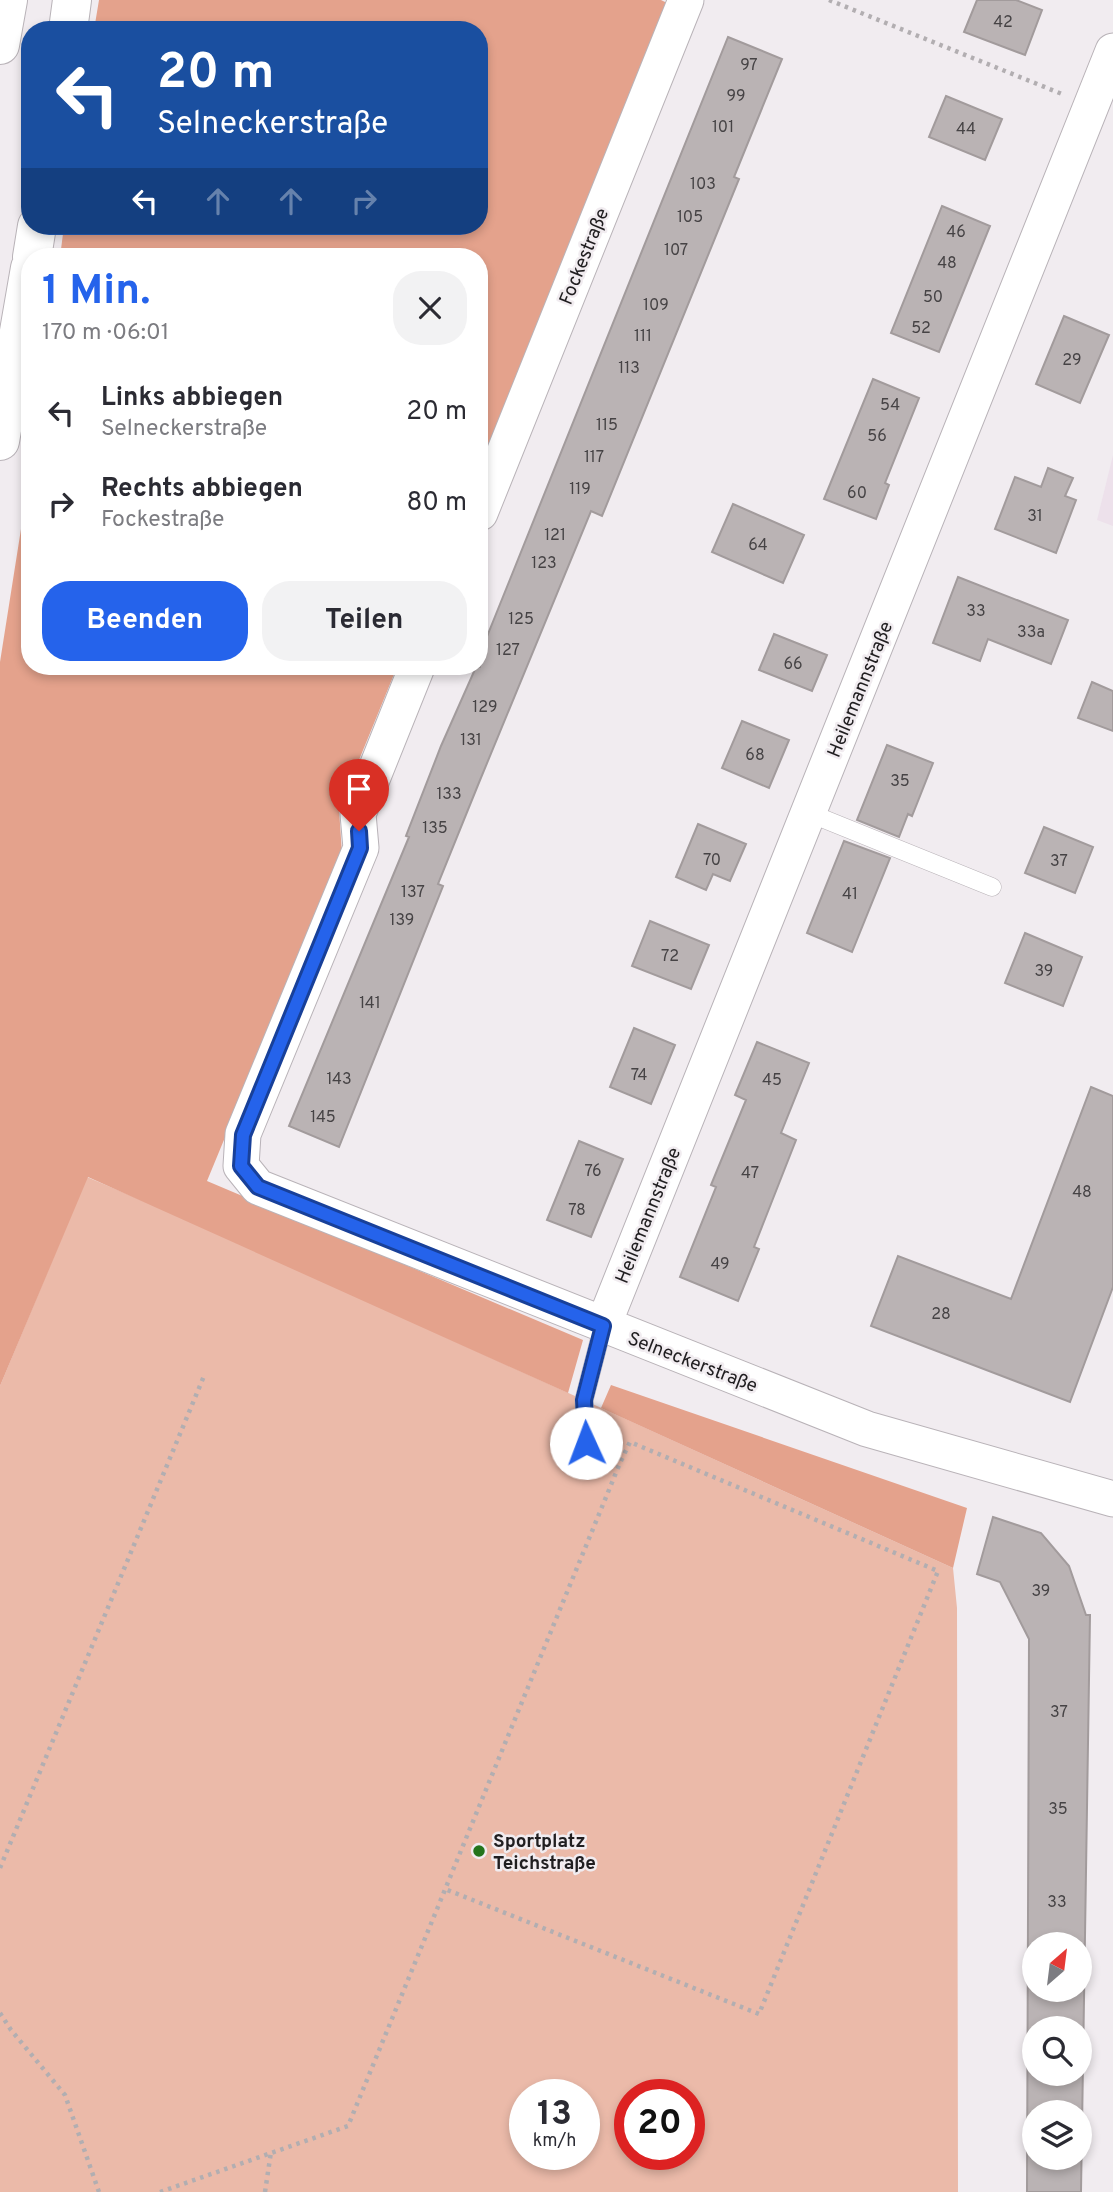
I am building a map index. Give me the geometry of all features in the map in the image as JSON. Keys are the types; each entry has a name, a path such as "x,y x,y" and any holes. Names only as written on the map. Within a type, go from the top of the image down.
{"highway":[{"path":"0,46 8,0"},
{"path":"69,21 72,0"},
{"path":"2,427 21,319"}],"street":[{"name":"Fockestraße","path":"488,493 686,0"},
{"name":"Heilemannstraße","path":"603,1326 1113,51"},
{"name":"Selneckerstraße","path":"414,675 358,814 360,848 243,1135 241,1166 258,1187 867,1429 1113,1499"}],"lane":[{"path":"809,813 992,887"},
{"path":"586,1443 584,1400 603,1326"}],"path":[{"path":"829,0 1091,106"},
{"path":"0,1868 204,1377"},
{"path":"160,2192 348,2126 445,1889 630,1442 938,1571 759,2014 445,1889"},
{"path":"0,2012 11,2030 65,2095 99,2192"},
{"path":"265,2192 271,2152"}],"shaded area":[{"path":"99,0 661,0 669,4 488,446 488,248 61,248 63,235 488,235 488,21 96,21"},
{"path":"1113,455 1113,526 1097,520"},
{"path":"21,529 21,675 394,675 339,809 342,854 207,1181 583,1340 568,1393 88,1177 0,1386 0,662"},
{"name":"Sportplatz Teichstraße","path":"87,1177 190,1221 953,1568 957,1608 958,2192 0,2192 0,1386"},
{"path":"611,1385 967,1508 953,1568 601,1408"}],"building":[{"path":"977,0 1016,0 1042,10 1025,55 964,32"},
{"path":"728,37 782,59 734,177 739,179 602,516 591,511 478,785 438,884 443,886 339,1147 289,1126 409,837 406,836 441,746 472,675 488,675 488,634"},
{"path":"946,96 1002,119 985,160 929,137"},
{"path":"942,206 990,226 939,352 891,333"},
{"path":"1064,316 1109,335 1080,403 1036,384"},
{"path":"873,379 919,398 885,483 889,485 876,519 824,499"},
{"path":"1048,468 1073,478 1065,496 1076,500 1056,553 995,529 1015,477 1041,487"},
{"path":"733,504 804,535 783,583 712,552"},
{"path":"958,577 1068,620 1051,664 988,639 980,661 933,643"},
{"path":"774,634 827,655 812,691 759,670"},
{"path":"1092,682 1113,691 1113,731 1078,718"},
{"path":"742,721 789,740 769,788 722,768"},
{"path":"887,745 933,763 912,816 908,814 899,837 857,820"},
{"path":"698,824 746,844 730,881 713,874 706,890 676,877"},
{"path":"1044,827 1093,847 1075,893 1025,873"},
{"path":"844,841 890,858 852,952 807,933"},
{"path":"650,921 709,945 691,989 632,966"},
{"path":"1025,933 1082,957 1063,1006 1005,983"},
{"path":"634,1028 675,1045 651,1104 610,1087"},
{"path":"757,1042 809,1063 781,1133 796,1140 754,1247 759,1249 738,1301 680,1277 716,1187 711,1185 746,1100 735,1095"},
{"path":"1091,1087 1113,1096 1113,1287 1070,1402 871,1326 898,1256 1011,1299"},
{"path":"579,1141 623,1159 591,1237 547,1220"},
{"path":"993,1517 1041,1533 1069,1566 1086,1615 1090,1615 1085,1932 1028,1932 1029,1639 1000,1582 977,1574"},
{"path":"1028,2002 1084,2002 1084,2016 1028,2016"},
{"path":"1027,2086 1083,2086 1082,2100 1027,2100"},
{"path":"1027,2170 1081,2170 1081,2192 1027,2192"}],"place":[{"name":"Sportplatz Teichstraße","path":"479,1851"}],"route":[{"path":"359,831 360,848 243,1135 241,1166 258,1187 603,1326 584,1400 586,1443"}]}
